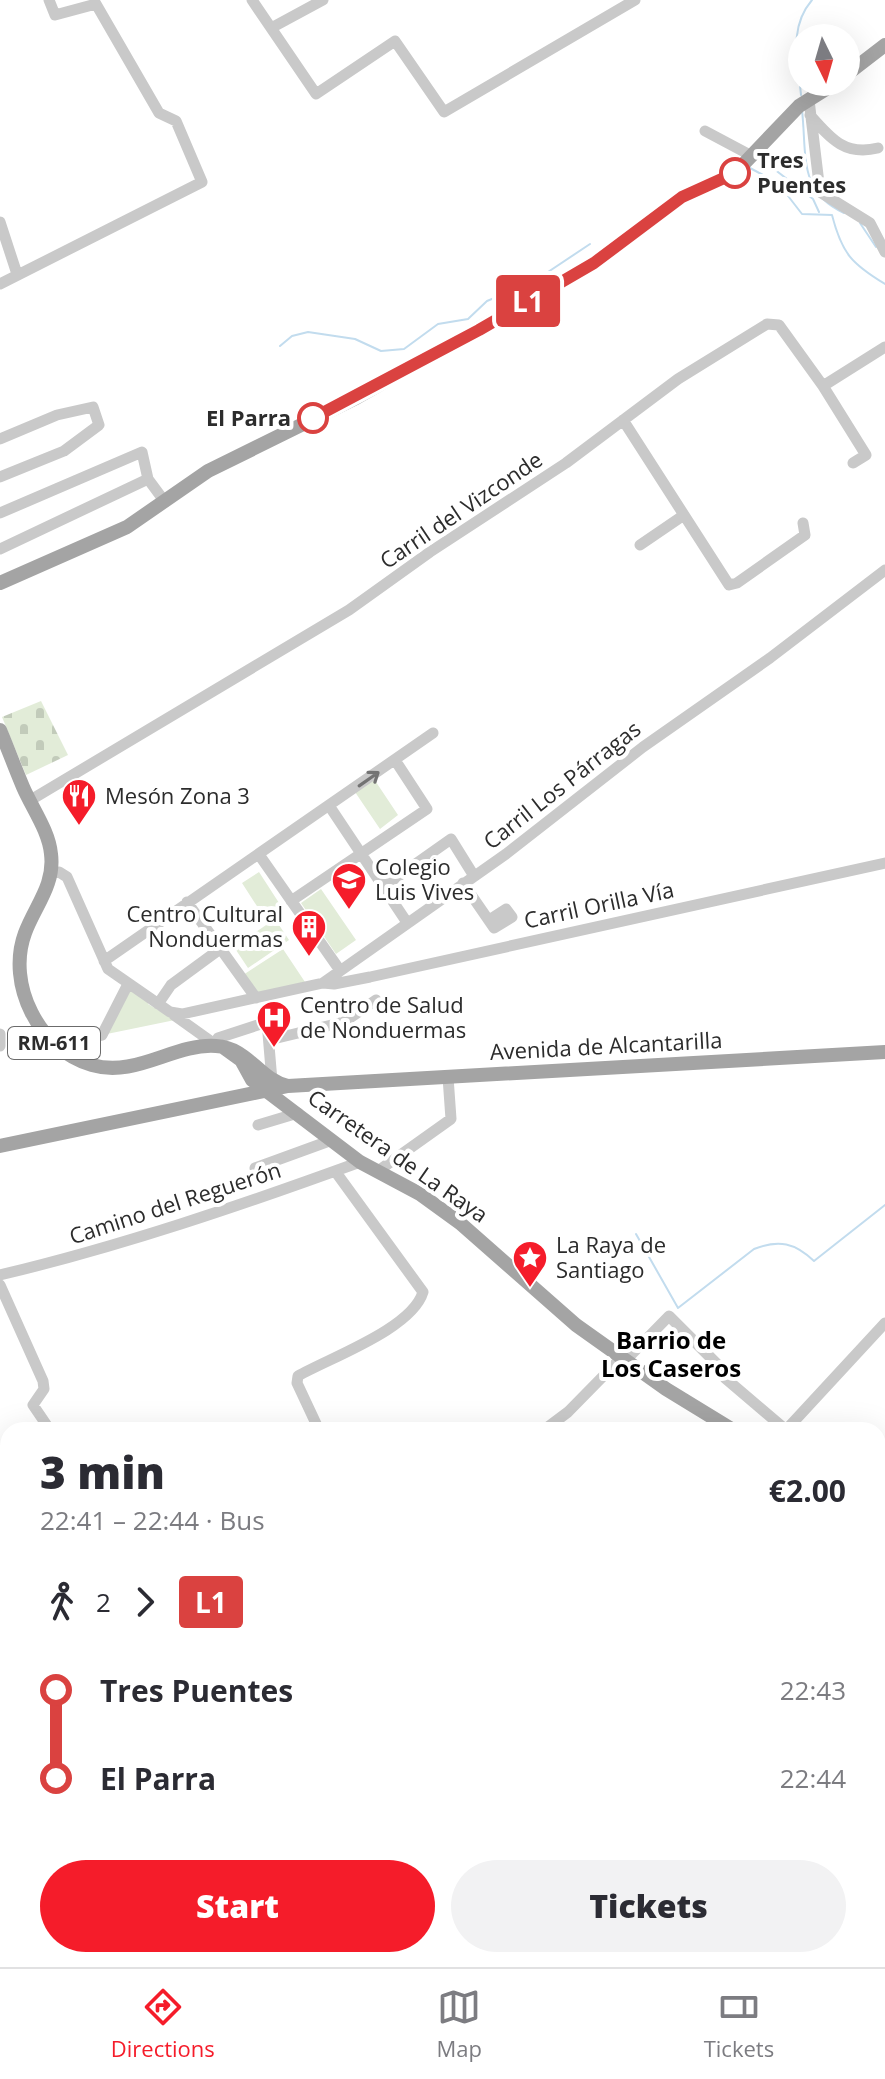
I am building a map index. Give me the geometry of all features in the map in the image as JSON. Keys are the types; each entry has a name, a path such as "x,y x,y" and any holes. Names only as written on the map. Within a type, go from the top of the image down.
{"main road":[{"path":"860,64 885,45"},
{"path":"0,583 127,527 208,471 356,398 581,271 682,197 719,183 820,96"},
{"name":"RM-611","path":"0,730 48,840 50,877 25,933 21,960 27,1002 47,1036 82,1061 108,1068 133,1066 208,1046 216,1041"},
{"name":"Carretera de La Raya","path":"216,1041 360,1162 420,1194 460,1223 576,1325 623,1360 720,1422"},
{"name":"Avenida de Alcantarilla","path":"0,1146 236,1095 262,1080 288,1086 885,1052"}],"street":[{"path":"0,284 202,182 176,121 159,113 96,4 55,15 49,0"},
{"path":"252,0 316,94 395,41 444,112 635,0"},
{"path":"273,27 323,0"},
{"path":"806,107 824,132 845,147 859,152 878,148"},
{"path":"806,107 820,192 870,223 885,252"},
{"path":"705,131 752,156"},
{"path":"0,222 17,274"},
{"name":"Carril del Vizconde","path":"29,801 349,610 430,552 566,463 678,379 774,322 823,386"},
{"path":"853,463 866,455 823,386 885,347"},
{"path":"0,439 57,415 93,407 99,425 64,451 0,477"},
{"path":"623,420 729,585 737,583 805,535 803,523"},
{"path":"0,513 142,452 148,479 165,502"},
{"path":"0,549 148,479"},
{"path":"640,545 684,515"},
{"name":"Carril Los Párragas","path":"170,1012 182,1014 323,983 559,814 643,747 770,658 885,570"},
{"path":"104,961 187,902 260,856 433,733"},
{"path":"291,901 427,809 395,760"},
{"path":"330,807 406,921"},
{"path":"383,887 451,839 474,876"},
{"path":"48,840 112,974 216,1041 267,1022 269,1040 262,1080"},
{"path":"260,856 339,969"},
{"name":"Carril Orilla Vía","path":"323,983 370,977 885,863"},
{"path":"50,877 59,872 67,877"},
{"path":"50,877 72,890"},
{"path":"463,883 489,920"},
{"path":"187,902 256,998"},
{"path":"158,1004 171,985 220,949"},
{"path":"64,1043 102,1035 128,984"},
{"path":"269,1040 344,1022 376,1000"},
{"path":"0,1034 0,1046"},
{"path":"378,1171 451,1119 448,1077"},
{"path":"258,1125 298,1113"},
{"path":"255,1168 332,1140"},
{"name":"Camino del Reguerón","path":"0,1275 52,1263 258,1200 360,1162"},
{"path":"315,1422 297,1383 298,1376 349,1351 394,1323 415,1306 423,1292 335,1171"},
{"path":"0,1285 43,1381 44,1389 33,1405 45,1422"},
{"path":"555,1422 669,1316 722,1369 725,1378 777,1422"},
{"path":"793,1422 885,1323"}],"green space":[{"path":"41,701 68,755 26,775 2,717"},
{"path":"374,779 398,815 380,829 355,792"},
{"path":"259,872 281,906 264,917 242,883"},
{"path":"321,889 356,940 336,954 301,903"},
{"path":"275,919 289,940 248,968 234,947"},
{"path":"283,949 305,982 256,993 243,975"},
{"path":"128,984 149,998 148,1004 175,1020 102,1035"}],"waterway":[{"path":"799,24 812,0"},
{"path":"802,110 805,157 812,183 829,204 844,213"},
{"path":"761,159 813,199 819,212"},
{"path":"750,168 778,183 802,214 832,215 850,257 885,284"},
{"path":"860,223 876,247"},
{"path":"280,346 292,336 308,332 355,339 381,351 404,349 438,324 468,319 487,301 533,282 590,244"},
{"path":"636,1234 678,1308 754,1249 786,1244 814,1261 885,1205"}],"bus line":[{"name":"L1","path":"313,418 356,398 479,330 594,263 682,197 719,183 735,173"}],"place":[{"name":"Tres Puentes","path":"735,173"},
{"name":"El Parra","path":"313,418"},
{"name":"Mesón Zona 3","path":"79,827"},
{"name":"Colegio Luis Vives","path":"349,911"},
{"name":"Centro Cultural Nonduermas","path":"309,958"},
{"name":"Centro de Salud de Nonduermas","path":"274,1049"},
{"name":"La Raya de Santiago","path":"530,1289"}],"district":[{"name":"Barrio de Los Caseros","path":"671,1355"}]}
